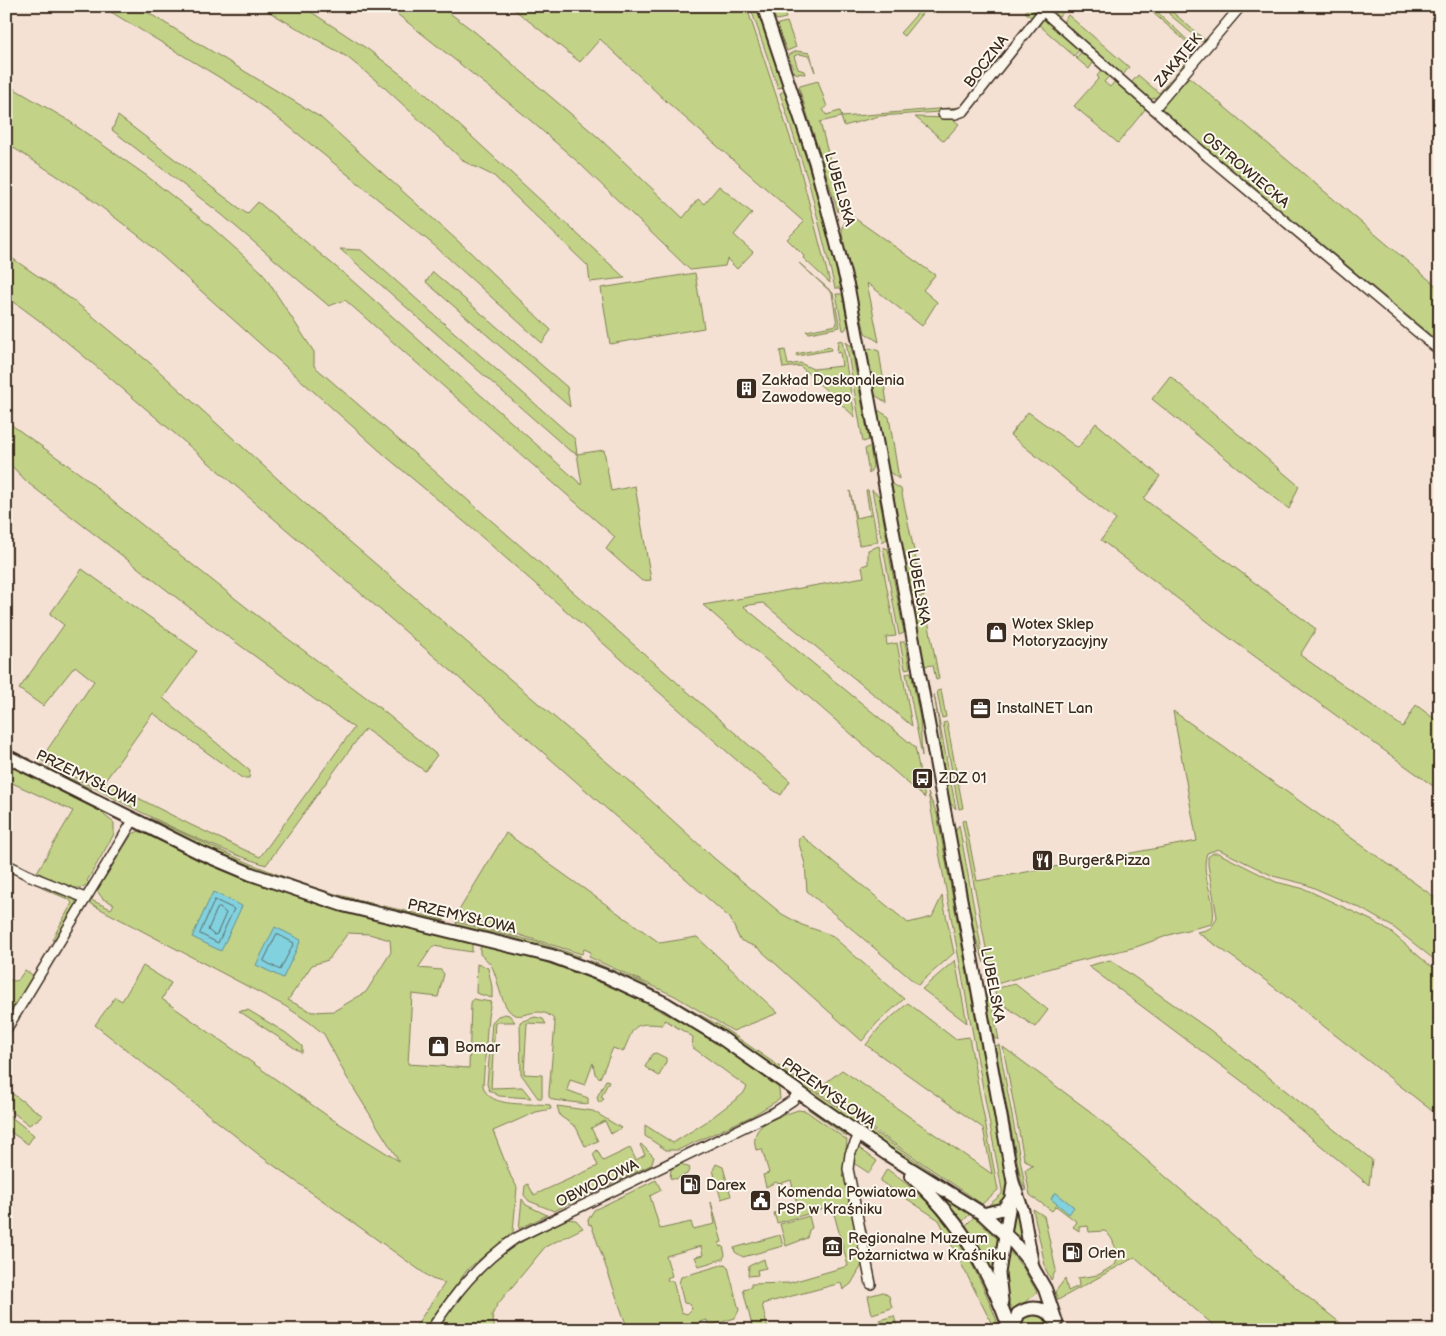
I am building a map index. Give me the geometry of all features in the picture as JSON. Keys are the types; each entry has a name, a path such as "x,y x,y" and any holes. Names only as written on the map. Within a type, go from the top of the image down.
{"main road":[{"name":"PRZEMYSŁOWA","path":"6,756 201,853 289,888 357,909 532,950 602,974 659,1001 698,1022 887,1154 983,1214 1005,1234 1033,1268"},
{"name":"PRZEMYSŁOWA","path":"887,1154 932,1194 954,1220 975,1254 1004,1313"},
{"name":"LUBELSKA","path":"1033,1268 1045,1289 1057,1326"},
{"path":"1011,1330 1018,1314 1030,1309 1044,1310 1057,1326"},
{"name":"LUBELSKA","path":"1004,1313 1011,1330"}],"street":[{"name":"LUBELSKA","path":"763,6 815,162 849,291 1013,1182 1023,1210 1033,1268"},
{"name":"ZAKĄTEK","path":"1154,110 1242,6"},
{"name":"OSTROWIECKA","path":"1040,9 1154,110 1440,351"},
{"name":"BOCZNA","path":"943,114 956,114 964,111 1040,9"},
{"path":"6,1030 134,819"},
{"path":"6,864 85,898"},
{"name":"OBWODOWA","path":"431,1330 462,1285 482,1263 516,1238 775,1112 793,1100 799,1092"},
{"path":"859,1134 850,1154 848,1169 871,1284"},
{"name":"LUBELSKA","path":"1004,1313 999,1273 1013,1182"},
{"path":"983,1214 998,1212 1010,1200"}],"green space":[{"path":"101,6 137,6 320,117 469,251 551,330 542,343 435,246 286,124 237,88"},
{"path":"259,6 302,6 369,50 420,89 625,278 590,282 588,266 494,176 465,162 385,88 347,57"},
{"path":"387,6 440,6 475,32 599,138 683,218 698,199 704,204 719,186 752,213 734,235 753,252 737,269 727,259 725,266 690,270 578,162 523,114"},
{"path":"510,6 744,6 747,8 798,161 830,283 803,258 804,256 787,239 804,222 667,102 600,39 580,62"},
{"path":"750,6 756,6 783,87 778,88"},
{"path":"771,6 781,6 786,18 776,20"},
{"path":"924,6 928,6 904,36 900,33"},
{"path":"1029,6 1036,10 1032,18 1025,12"},
{"path":"1042,6 1058,6 1064,11 1057,19"},
{"path":"1145,6 1151,6 1197,49 1196,54 1174,81 1153,99 1146,98 1131,83 1138,75 1159,93 1196,50"},
{"path":"1170,10 1206,41 1201,41 1169,14"},
{"path":"1068,15 1129,67 1123,75 1091,50 1062,23"},
{"path":"1045,18 1081,48 1074,56 1038,24"},
{"path":"1032,19 964,108 955,111 879,116 844,126 841,117 820,122 842,207 842,210 838,212 799,88 800,86 818,81 827,107 823,109 826,115 840,111 842,117 961,107"},
{"path":"787,22 796,47 787,51 777,27 778,24"},
{"path":"1083,50 1094,61 1089,69 1076,58"},
{"path":"797,51 810,53 815,72 809,56 799,54 794,56 798,69 804,71 805,74 795,73 788,55"},
{"path":"1102,70 1110,75 1104,82 1110,87 1116,80 1147,107 1118,143 1074,106 1099,78 1097,76"},
{"path":"1189,77 1440,289 1440,343 1160,109"},
{"path":"6,84 66,119 147,176 209,225 262,272 314,352 314,366 790,781 781,795 764,784 468,525 389,459 143,239 79,190 6,143"},
{"path":"785,91 821,207 841,288 835,288 810,187 780,93"},
{"path":"118,116 247,214 258,202 348,277 582,485 577,454 604,450 611,491 635,486 651,580 642,581 606,549 615,537 345,300 329,306 221,214 112,130"},
{"path":"915,117 951,118 959,124 944,141"},
{"path":"850,215 935,275 923,290 937,302 922,326 867,283 879,342 865,333 842,234 842,227"},
{"path":"340,249 361,250 575,439 577,454 569,450"},
{"path":"6,254 74,301 150,363 301,500 637,788 715,859 782,914 802,925 831,935 904,999 877,1023 862,1041 758,948 740,940 730,918 449,669 110,378 56,333 6,296"},
{"path":"799,263 833,293 840,327 809,333 806,331 837,325 832,293"},
{"path":"433,272 567,387 570,407 426,282"},
{"path":"695,273 704,328 610,344 601,288"},
{"path":"836,294 842,294 848,325 845,330 843,330"},
{"path":"842,340 855,417 800,366 783,368 780,351 785,350 788,365 800,363 813,369 842,366 840,352 837,353 838,341"},
{"path":"846,342 851,346 869,440 863,442"},
{"path":"830,347 831,350 797,356 796,354"},
{"path":"870,348 879,351 887,403 875,395 867,350"},
{"path":"1170,376 1299,486 1289,509 1152,399"},
{"path":"878,410 889,417 899,479 888,471"},
{"path":"1028,412 1078,448 1096,423 1160,476 1144,499 1316,629 1300,655 1403,727 1416,705 1440,723 1440,791 1220,631 1101,540 1116,520 1010,435"},
{"path":"6,421 83,476 251,611 371,701 437,755 425,771 365,729 266,865 180,831 42,761 41,759 94,681 75,666 43,706 19,689 64,625 50,614 82,569 197,651 163,698 250,771 249,778 242,778 153,713 105,781 191,825 260,857 354,728 216,628 28,483 6,460"},
{"path":"870,446 873,467 869,474 865,449"},
{"path":"891,483 901,489 916,560 905,560"},
{"path":"866,490 868,490 878,542 859,545 850,491 856,518 870,515"},
{"path":"872,490 879,496 887,539 882,542"},
{"path":"879,546 896,636 886,637 887,645 897,643 912,726 763,603 743,606 915,747 925,798 703,605 864,577 862,566 868,564 868,550"},
{"path":"883,547 888,549 904,633 899,635"},
{"path":"913,563 917,564 924,597 916,597 911,594 906,566"},
{"path":"925,604 939,679 936,680 933,665 924,666 915,612 917,606"},
{"path":"900,642 905,642 910,668 905,669"},
{"path":"911,672 920,719 922,756 906,673"},
{"path":"941,690 946,717 942,718 937,691"},
{"path":"934,694 956,809 950,803 939,743 941,739"},
{"path":"1173,711 1440,901 1440,964 1393,927 1360,908 1305,884 1273,876 1218,849 1207,853 1205,862 1205,871 1213,907 1212,924 1175,933 1136,947 1061,965 993,985 962,821 965,820 977,881 1197,841"},
{"path":"947,722 963,808 959,809 943,723"},
{"path":"6,763 105,813 104,815 114,823 114,834 87,881 89,883 83,887 70,888 37,872 73,811 10,782 6,788"},
{"path":"41,764 92,789 90,791 41,766"},
{"path":"928,793 937,814 1007,1185 1006,1198 1002,1204 984,1209 1002,1194 1002,1190"},
{"path":"150,818 233,856 297,882 350,898 445,920 406,913 329,894 254,869 218,855 183,838"},
{"path":"959,825 984,963 974,932 955,832"},
{"path":"139,831 222,870 328,908 472,943 472,952 433,946 418,968 441,970 444,974 438,997 412,994 408,1064 469,1068 471,1003 473,999 491,1002 488,1016 483,1086 487,1094 493,1099 502,1102 550,1105 551,1109 536,1112 493,1131 511,1177 517,1187 513,1232 468,1269 423,1330 413,1330 445,1283 432,1279 262,1157 95,1025 115,997 122,1001 143,966 171,983 162,999 332,1119 399,1161 346,1076 324,1034 285,1006 89,903 91,900 111,909 114,904 103,899 97,891 132,834","holes":["348,933 369,934 390,940 391,952 366,992 334,1011 312,1012 288,1000 312,965 328,960"]},
{"path":"506,833 660,943 697,937 778,1013 733,1031 675,996 589,957 591,952 584,949 582,954 513,933 456,920 455,917"},
{"path":"802,836 908,923 932,917 942,896 954,953 918,985 807,891 805,864 798,840"},
{"path":"1213,853 1218,853 1276,882 1305,889 1375,922 1392,933 1428,964 1440,971 1440,1117 1261,977 1197,932 1210,928 1217,917 1208,865 1208,857"},
{"path":"42,888 76,901 75,907 54,941 52,940 72,903 70,900"},
{"path":"456,922 534,941 580,956 577,957 511,937 457,925"},
{"path":"484,945 524,955 562,968 637,999 708,1038 743,1060 776,1084 779,1089 780,1099 752,1116 678,1150 666,1150 645,1136 645,1125 673,1143 706,1122 743,1094 747,1087 692,1047 693,1037 665,1020 662,1025 645,1024 635,1028 623,1052 613,1048 600,1078 595,1074 593,1063 585,1085 570,1080 567,1090 588,1098 588,1104 553,1100 549,1097 549,1092 555,1024 553,1018 542,1012 517,1015 509,1010 502,998 491,965 480,954 480,948"},
{"path":"589,960 641,982 722,1027 980,1205 910,1161 698,1016 646,987 591,963"},
{"path":"955,960 967,1023 922,989"},
{"path":"1110,960 1210,1030 1372,1160 1369,1185 1247,1085 1088,966"},
{"path":"477,964 488,968 492,998 476,993"},
{"path":"25,970 34,976 6,1022 6,978 14,981 18,980"},
{"path":"1015,984 1048,1010 1035,1027 997,1000 994,989"},
{"path":"990,994 999,1040 994,1038 986,1000 986,995"},
{"path":"908,1003 955,1039 969,1037 998,1190 982,1204 816,1090 842,1070 992,1174 983,1128 866,1045 879,1028"},
{"path":"248,1010 286,1033 302,1046 302,1053 239,1011"},
{"path":"509,1015 515,1022 495,1022 491,1088 522,1087 531,1098 499,1096 489,1090 487,1084 492,1022 498,1016"},
{"path":"535,1017 543,1019 546,1024 527,1023 524,1074 542,1075 542,1098 538,1098 521,1074 520,1022"},
{"path":"999,1045 1026,1191 1021,1181 995,1046"},
{"path":"1003,1047 1091,1112 1263,1261 1349,1330 1219,1330 1135,1257 1058,1300 1055,1292 1065,1279 1068,1291 1079,1286 1078,1278 1098,1275 1116,1264 1116,1250 1111,1237 1105,1231 1089,1232 1088,1226 1079,1227 1079,1231 1073,1227 1077,1222 1056,1206 1052,1211 1030,1195 1025,1170 1033,1166 1024,1159"},
{"path":"656,1053 666,1058 659,1076 645,1067 652,1054"},
{"path":"606,1080 609,1081 601,1097 604,1099 599,1103 597,1097"},
{"path":"6,1089 43,1116 29,1125 6,1107"},
{"path":"557,1106 593,1111 621,1128 611,1134 605,1121 591,1128 598,1141 585,1146 576,1127 560,1116"},
{"path":"808,1109 846,1133 847,1137"},
{"path":"798,1110 806,1111 847,1140 845,1157 862,1265 851,1284 843,1290 841,1283 762,1304 768,1330 753,1330 743,1289 751,1287 751,1284 789,1283 848,1266 833,1210 825,1212 824,1209 777,1223 774,1213 777,1212 776,1207 797,1203 791,1180 779,1184 776,1182 766,1187 763,1175 769,1173 762,1149 756,1150 756,1133 766,1122"},
{"path":"6,1113 34,1135 28,1144 6,1129"},
{"path":"641,1144 654,1157 651,1165 554,1211 529,1201 524,1195 525,1186 528,1184 534,1195 598,1166 593,1154 597,1150 603,1161 630,1148 636,1160 645,1155"},
{"path":"859,1148 877,1161 869,1173 852,1162"},
{"path":"682,1164 690,1168 687,1174 676,1179 670,1178 671,1169"},
{"path":"716,1164 723,1167 731,1196 721,1199 713,1170"},
{"path":"887,1169 925,1200 947,1225 974,1268 1000,1330 995,1330 939,1220 880,1181"},
{"path":"656,1180 661,1190 650,1196 660,1229 691,1222 693,1229 715,1224 711,1202 722,1242 719,1243 720,1247 723,1246 725,1255 723,1259 699,1266 695,1257 703,1255 701,1246 666,1256 672,1276 667,1278 668,1281 673,1281 681,1312 687,1314 692,1309 690,1304 684,1303 679,1283 681,1277 725,1264 728,1267 739,1310 735,1318 709,1326 707,1320 700,1322 701,1327 691,1330 628,1330 588,1220 594,1210"},
{"path":"940,1194 970,1214 963,1221"},
{"path":"1015,1198 1027,1253 1009,1234"},
{"path":"522,1199 526,1205 547,1215 519,1229"},
{"path":"1033,1209 1044,1216 1056,1270 1051,1280 1046,1270"},
{"path":"809,1216 812,1228 809,1230 807,1238 786,1246 780,1224"},
{"path":"974,1217 1000,1241 995,1275 966,1225"},
{"path":"565,1219 576,1220 583,1228 545,1247 497,1305 492,1315 495,1330 436,1330 463,1293 491,1264 524,1240"},
{"path":"780,1235 783,1246 743,1257 735,1252 734,1248"},
{"path":"1008,1249 1023,1268 1037,1292 1012,1313 1003,1281"},
{"path":"764,1259 766,1268 757,1270 758,1275 748,1276 749,1266"},
{"path":"883,1292 889,1296 892,1308 872,1314 868,1296"},
{"path":"1035,1312 1048,1320 1052,1330 1018,1330 1024,1316"},
{"path":"894,1316 898,1330 877,1330 880,1327 879,1320"}],"water":[{"path":"213,892 242,906 221,951 192,937"},
{"path":"275,927 301,940 283,978 256,965"},
{"path":"1055,1192 1074,1207 1069,1214 1051,1199"}],"place":[{"name":"Zakład Doskonalenia Zawodowego","path":"746,389"},
{"name":"Wotex Sklep Motoryzacyjny","path":"996,633"},
{"name":"InstalNET Lan","path":"981,708"},
{"name":"ZDZ 01","path":"923,778"},
{"name":"Burger&Pizza","path":"1042,860"},
{"name":"Bomar","path":"439,1047"},
{"name":"Darex","path":"690,1185"},
{"name":"Komenda Powiatowa PSP w Kraśniku","path":"761,1201"},
{"name":"Regionalne Muzeum Pożarnictwa w Kraśniku","path":"832,1247"},
{"name":"Orlen","path":"1072,1253"}]}
